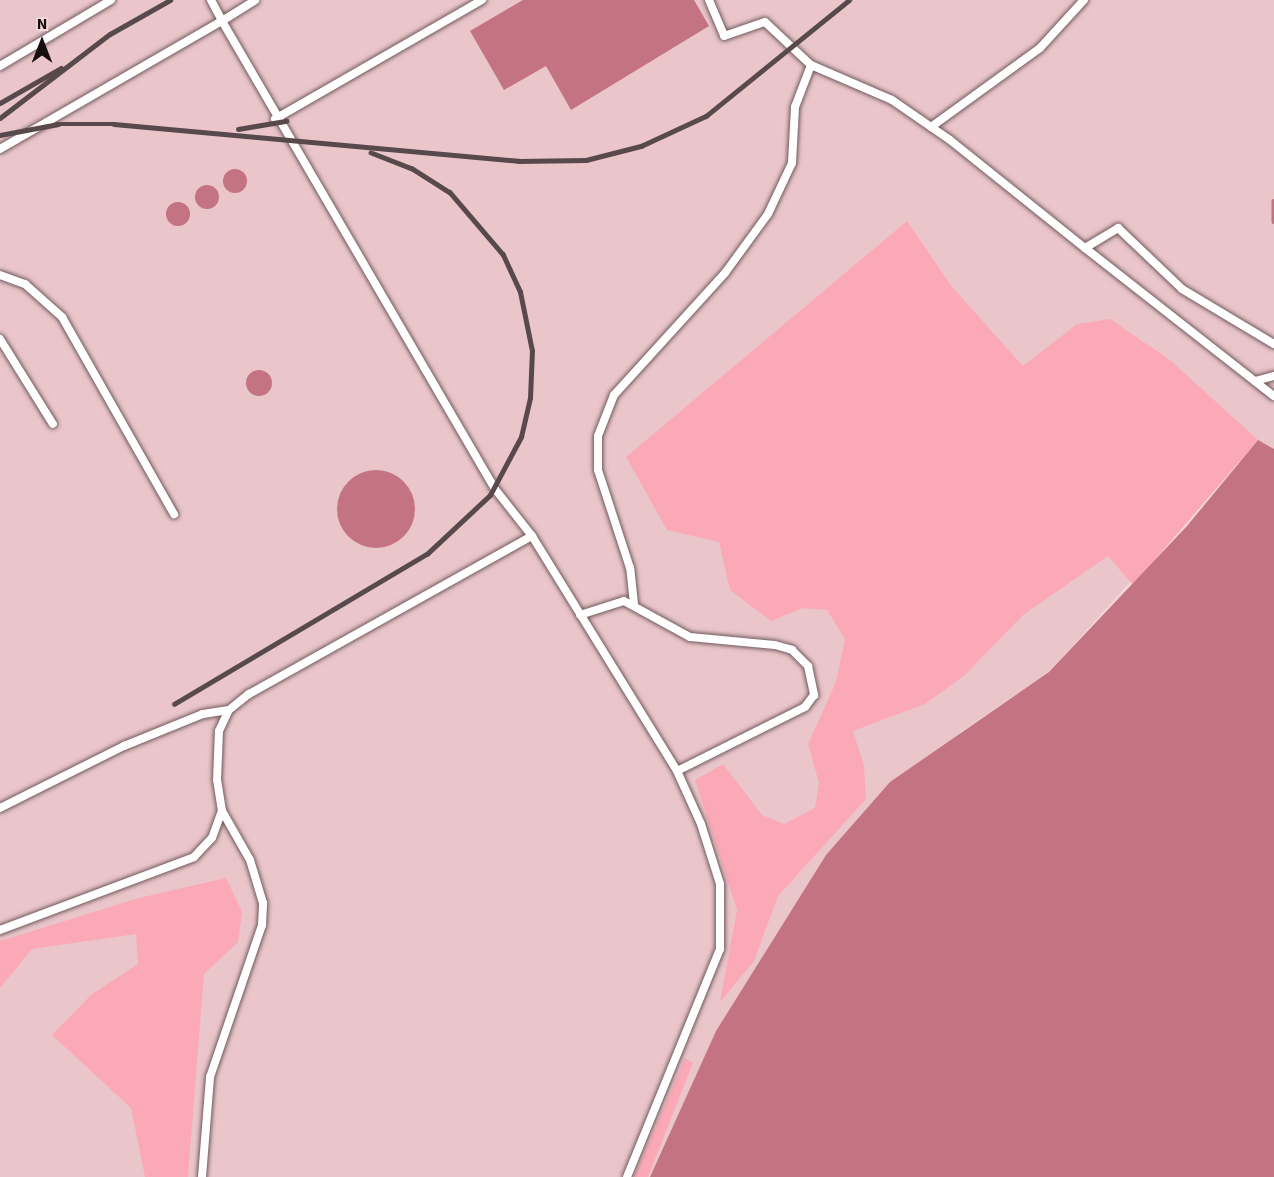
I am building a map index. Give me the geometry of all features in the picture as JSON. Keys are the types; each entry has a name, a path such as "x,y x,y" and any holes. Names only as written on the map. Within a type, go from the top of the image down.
{"lane":[{"path":"0,66 111,0"},
{"path":"211,0 275,119 495,489 532,536 677,771 720,884 720,949 627,1177"},
{"path":"0,148 255,0"},
{"path":"275,119 482,0"},
{"path":"709,0 724,36 765,22 811,65 892,100 931,127 1274,396"},
{"path":"931,127 1040,48 1084,0"},
{"path":"634,604 630,568 598,470 598,436 614,395 725,273 768,214 792,163 795,107 811,65"},
{"path":"1085,248 1118,228 1182,289 1274,344"},
{"path":"0,275 26,284 62,317 174,514"},
{"path":"0,339 53,423"},
{"path":"1255,381 1274,376"},
{"path":"0,930 194,857 212,838 222,811 219,731 229,710 249,694 532,536"},
{"path":"580,615 605,604 634,604 690,637 792,650 812,679 814,695 805,707 677,771"},
{"path":"0,808 124,746 203,714 229,710"},
{"path":"202,1177 210,1077 262,925 263,903 250,860 222,811"}],"shaded area":[{"path":"0,0 1274,0 1274,449 1258,440 1049,672 959,733 761,962 716,1031 650,1177 0,1177"},
{"path":"523,0 694,0 709,26 571,110 546,66 504,90 470,31"},
{"path":"235,169 244,172 247,181 244,190 235,193 226,190 223,181 226,172"},
{"path":"207,185 216,188 219,197 216,206 207,209 198,206 195,197 198,188"},
{"path":"178,202 187,205 190,214 187,223 178,226 169,223 166,214 169,205"},
{"path":"907,221 952,287 1023,366 1077,324 1110,319 1170,360 1258,440 1133,585 1108,556 1023,615 965,675 925,704 853,731 864,766 866,799 778,896 754,961 720,1002 737,910 695,780 723,764 762,815 784,824 815,808 819,783 808,744 836,682 845,639 827,610 803,608 771,621 730,590 719,542 667,530 626,457"},
{"path":"259,370 268,374 272,383 268,392 259,396 250,392 246,383 250,374"},
{"path":"1258,440 1274,449 1274,1177 650,1177 716,1031 826,855 890,782 1049,672 1187,526"},
{"path":"376,470 391,473 408,487 415,509 412,524 398,541 376,548 361,545 344,531 337,509 340,494 354,477"},
{"path":"226,878 242,912 238,942 204,974 188,1177 145,1177 131,1108 52,1035 92,994 138,964 136,934 32,949 0,988 0,941 139,898"},
{"path":"685,1058 693,1063 648,1177 634,1177"}],"waterway":[{"path":"1274,201 1274,221"}],"railway":[{"path":"0,118 110,34 170,0"},
{"path":"0,135 58,124 114,124 518,161 586,160 641,146 706,116 849,0"},
{"path":"0,103 61,68"},
{"path":"238,129 286,121"},
{"path":"174,704 427,554 490,495 521,437 530,398 532,351 520,292 503,255 450,193 412,169 371,153"}]}
